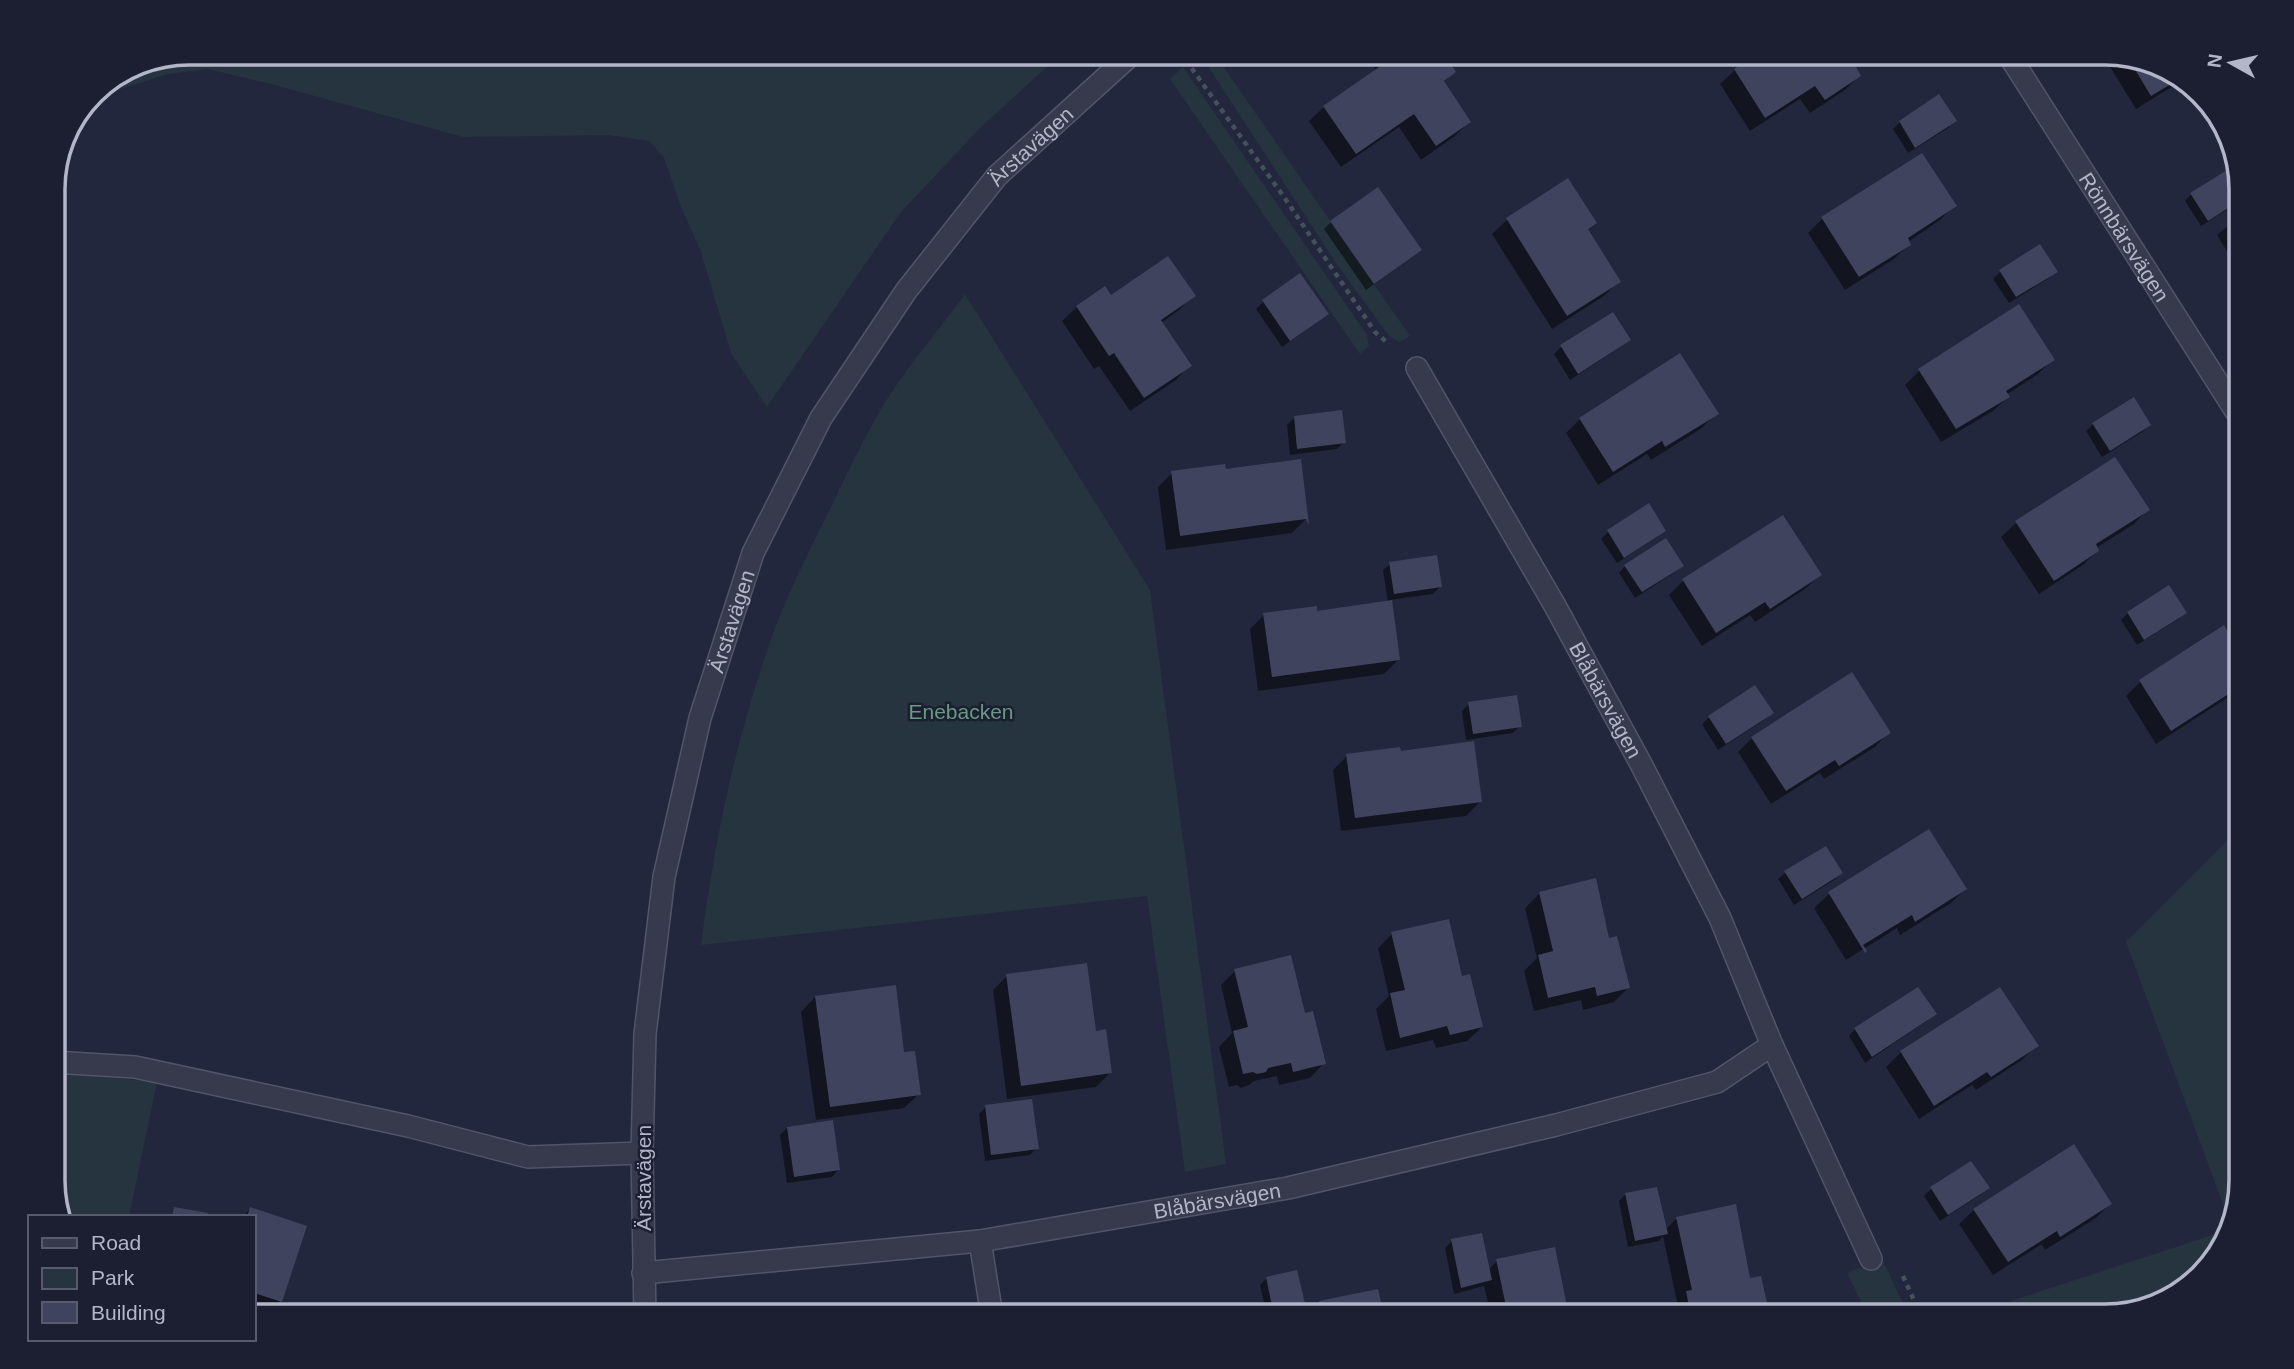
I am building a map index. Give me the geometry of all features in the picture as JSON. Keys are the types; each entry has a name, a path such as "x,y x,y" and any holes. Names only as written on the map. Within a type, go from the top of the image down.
{"street":[{"name":"Ärstavägen","path":"644,1304 642,1153 645,1034 664,877 700,719 754,553 821,418 906,291 997,176 1120,65"},
{"name":"Rönnbärsvägen","path":"2015,65 2229,400"},
{"name":"Blåbärsvägen","path":"1417,368 1554,604 1641,764 1720,918 1772,1045 1871,1259"},
{"name":"Blåbärsvägen","path":"643,1273 980,1241 1288,1188 1556,1125 1717,1082 1772,1045"},
{"path":"65,1063 135,1067 408,1126 528,1157 642,1153"},
{"path":"980,1241 990,1304"}],"path":[{"path":"1189,65 1284,197 1375,332"}],"green space":[{"path":"181,65 1049,65 981,127 901,212 767,407 731,353 701,252 681,207 664,158 649,141 609,135 463,137 208,69 168,74 113,91 141,74"},
{"path":"1207,65 1222,65 1410,336 1400,342 1389,336 1338,266"},
{"path":"1183,67 1367,335 1369,346 1360,354 1170,79"},
{"name":"Enebacken","path":"965,294 1150,590 1226,1164 1185,1172 1147,896 701,945 712,868 736,756 757,682 782,610 881,409"},
{"path":"2229,839 2229,1180 2225,1210 2126,942"},
{"path":"65,1073 157,1082 129,1215 70,1215 65,1188"},
{"path":"2217,1234 2193,1268 2181,1279 2153,1295 2105,1304 2002,1304"},
{"path":"1882,1259 1903,1304 1862,1304 1847,1273"}],"building":[{"path":"1382,65 1451,65 1456,72 1444,81 1471,122 1436,146 1414,114 1356,154 1323,106"},
{"path":"1740,65 1855,65 1861,76 1825,100 1815,86 1765,118 1734,69"},
{"path":"2134,69 2171,84 2151,96"},
{"path":"1939,94 1957,121 1915,148 1899,121"},
{"path":"1922,153 1957,206 1908,238 1911,245 1859,277 1821,217"},
{"path":"2227,170 2229,208 2208,221 2190,193"},
{"path":"1568,178 1597,223 1588,229 1621,282 1567,316 1506,218"},
{"path":"1378,187 1422,250 1374,284 1330,221"},
{"path":"2040,244 2058,272 2016,297 1999,270"},
{"path":"1168,256 1196,296 1161,320 1192,366 1144,398 1114,353 1109,356 1076,306 1105,286 1111,295"},
{"path":"1300,273 1329,314 1290,341 1262,300"},
{"path":"2019,304 2055,360 2006,391 2010,397 1956,429 1918,369"},
{"path":"1613,312 1631,340 1578,374 1560,345"},
{"path":"1680,353 1719,414 1665,447 1662,441 1613,472 1579,418"},
{"path":"2134,397 2151,425 2110,451 2092,423"},
{"path":"1342,410 1346,443 1297,449 1294,416"},
{"path":"2115,457 2150,510 2096,544 2099,551 2054,581 2015,521"},
{"path":"1301,459 1309,525 1306,519 1180,536 1171,471 1225,464 1226,469"},
{"path":"1649,503 1666,531 1624,558 1607,530"},
{"path":"1783,515 1822,575 1770,609 1765,602 1716,633 1682,579"},
{"path":"1666,538 1684,566 1642,592 1624,565"},
{"path":"1437,555 1442,587 1394,594 1389,562"},
{"path":"2169,585 2187,613 2144,640 2127,612"},
{"path":"1392,600 1400,660 1272,677 1263,613 1317,606 1317,611"},
{"path":"2224,625 2229,633 2229,694 2171,731 2139,680"},
{"path":"1852,672 1891,733 1839,766 1835,760 1786,791 1751,737"},
{"path":"1755,685 1774,713 1726,744 1708,716"},
{"path":"1517,695 1522,727 1473,734 1468,702"},
{"path":"1474,741 1482,802 1355,818 1346,754 1400,747 1401,751"},
{"path":"1929,829 1967,889 1915,922 1912,915 1863,945 1867,951 1865,953 1828,892"},
{"path":"1826,846 1843,873 1802,899 1784,871"},
{"path":"1596,878 1609,938 1617,936 1630,988 1597,996 1595,987 1548,998 1538,955 1553,951 1539,892"},
{"path":"1449,919 1462,976 1470,974 1483,1027 1450,1035 1447,1026 1400,1038 1390,993 1405,990 1391,932"},
{"path":"1291,955 1305,1013 1313,1011 1326,1064 1293,1072 1291,1063 1268,1068 1266,1072 1243,1074 1233,1031 1248,1027 1234,969"},
{"path":"1087,963 1096,1031 1106,1029 1112,1073 1021,1086 1006,974"},
{"path":"896,985 904,1052 915,1051 921,1095 830,1107 815,996"},
{"path":"1918,987 1937,1014 1872,1057 1854,1028"},
{"path":"2000,987 2039,1046 1991,1077 1987,1072 1934,1106 1900,1051"},
{"path":"1032,1099 1039,1149 991,1155 985,1105"},
{"path":"833,1120 840,1170 794,1177 787,1127"},
{"path":"2074,1144 2112,1204 2060,1237 2057,1231 2008,1262 1973,1209"},
{"path":"1971,1161 1990,1188 1948,1215 1930,1187"},
{"path":"1657,1187 1668,1234 1635,1241 1625,1193"},
{"path":"1736,1204 1750,1278 1761,1276 1767,1304 1689,1304 1686,1291 1692,1290 1676,1217"},
{"path":"174,1207 208,1213 208,1215 172,1215"},
{"path":"250,1207 307,1226 282,1302 256,1294 256,1215 248,1215"},
{"path":"1482,1233 1492,1280 1461,1288 1451,1239"},
{"path":"1555,1247 1567,1304 1505,1304 1496,1259"},
{"path":"1297,1270 1305,1304 1272,1304 1266,1277"},
{"path":"1378,1289 1381,1304 1320,1304 1319,1301"}]}
